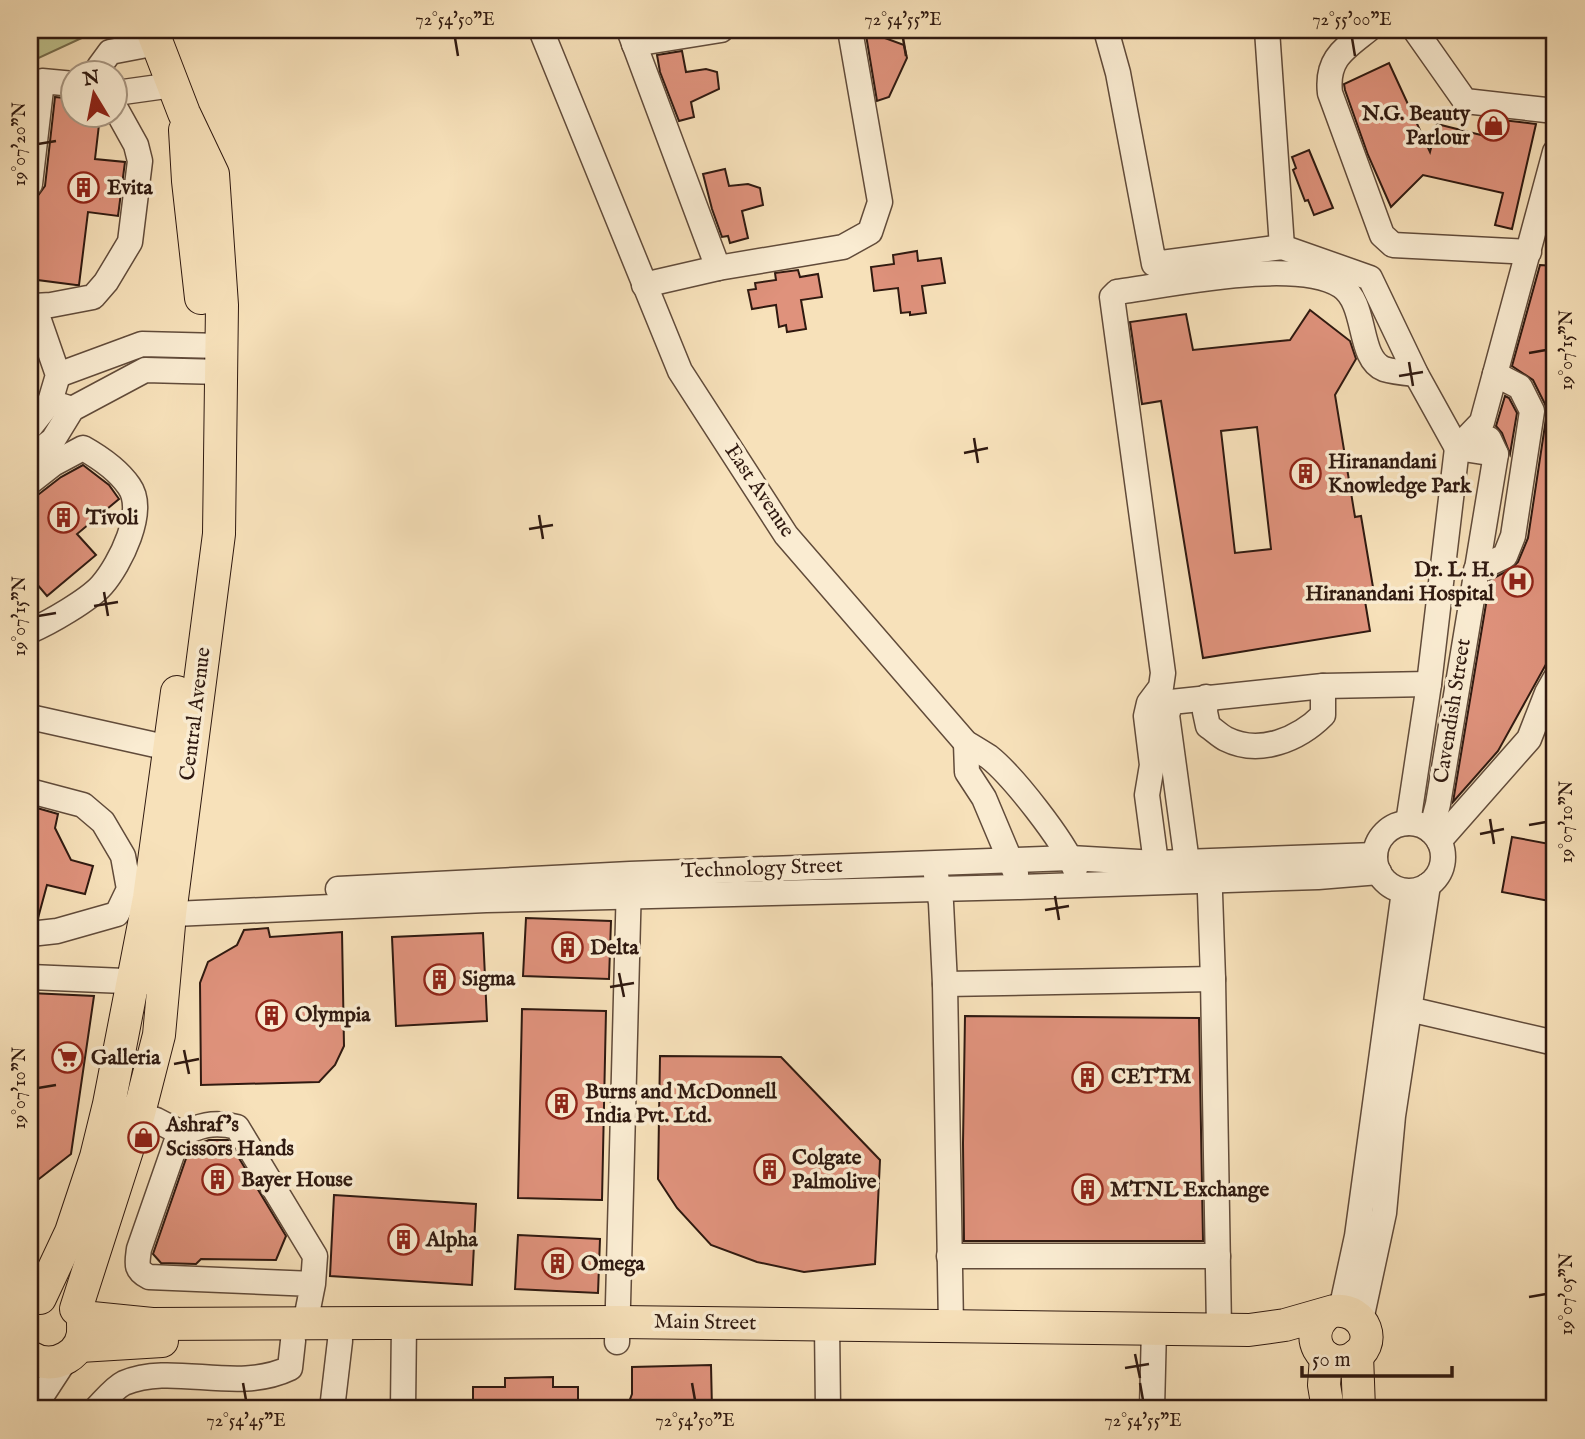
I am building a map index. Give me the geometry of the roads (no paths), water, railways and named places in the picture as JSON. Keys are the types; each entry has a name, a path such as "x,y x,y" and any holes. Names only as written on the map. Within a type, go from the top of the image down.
{"main road":[{"name":"Central Avenue","path":"76,1332 109,1161 109,1104 149,982 219,534 211,359 202,305 178,99 154,37"},
{"name":"Central Avenue","path":"160,906 169,748 199,535 211,359"},
{"name":"Central Avenue","path":"35,1301 109,1161 139,1113 159,1035 149,982"},
{"path":"35,1301 53,1297 66,1300 76,1332"},
{"name":"Main Street","path":"31,1361 60,1362 76,1332 148,1341 299,1332 1154,1337 1219,1329 1249,1330 1343,1314"},
{"path":"1322,1353 1342,1361 1357,1355 1366,1342 1366,1334 1343,1314 1321,1319 1315,1334 1322,1353 1328,1409"},
{"name":"Main Street","path":"826,1334 951,1326 1154,1337 1322,1353"},
{"name":"Main Street","path":"299,1332 340,1341 404,1332"},
{"path":"1357,1355 1359,1409"}],"street":[{"name":"East Avenue","path":"541,30 680,371 786,535 965,743 990,758 1033,805 1070,858 1082,885"},
{"path":"718,268 631,37 721,30"},
{"path":"644,285 718,268 843,247 870,232 880,202 850,30"},
{"path":"1107,30 1118,73 1154,264 1282,247 1370,278 1416,374 1457,448"},
{"path":"1267,30 1282,247"},
{"path":"1368,30 1340,53 1332,63 1328,78 1330,93 1382,235 1393,245 1529,252"},
{"path":"1415,30 1465,101 1555,111"},
{"path":"104,60 110,52 154,37"},
{"path":"30,184 42,81 60,82"},
{"path":"130,94 178,99"},
{"path":"30,458 53,440 51,402 58,375 32,305 80,301 93,297 106,282 130,242 140,161 136,145 128,130"},
{"path":"1457,448 1482,422 1555,152"},
{"path":"1156,863 1147,795 1152,765 1146,716 1149,704 1161,687 1163,673 1112,297 1117,292 1260,273 1312,275 1341,286 1355,302 1371,357 1377,365 1416,374"},
{"path":"58,375 142,344 211,359"},
{"path":"151,344 153,369"},
{"path":"30,427 51,402 145,370 211,359"},
{"path":"1476,570 1505,556 1513,536 1532,411 1520,387 1495,374"},
{"path":"1482,422 1496,454"},
{"path":"30,482 53,464 83,448 112,468 131,488 136,516 123,550 101,586 51,622 30,631"},
{"path":"1457,448 1496,454"},
{"name":"Cavendish Street","path":"1426,831 1422,729 1457,448"},
{"name":"Cavendish Street","path":"1426,831 1450,731 1496,454"},
{"path":"1433,653 1462,659"},
{"path":"1529,739 1555,679"},
{"path":"1219,1329 1213,979 1199,871 1167,715 1171,702 1324,686 1429,684"},
{"path":"1206,697 1208,726 1227,740 1252,746 1279,743 1308,730 1323,715 1324,686"},
{"path":"1426,831 1555,714"},
{"path":"30,717 169,748"},
{"path":"1422,729 1450,731"},
{"path":"965,743 967,772 984,798 1020,887"},
{"path":"30,790 83,805 103,822 123,856 129,889 117,914 67,928 30,934"},
{"path":"1396,826 1426,831 1443,852 1442,865 1437,876 1428,885 1417,890 1404,891 1392,887 1383,879 1377,863 1378,843 1385,833 1396,826"},
{"name":"Technology Street","path":"160,906 629,885 1011,860 1070,858 1156,863 1199,871 1377,863"},
{"path":"934,863 942,903 945,984 951,1326"},
{"path":"618,1332 629,885 938,890 1082,885 1199,871"},
{"path":"1343,1314 1400,1008 1428,885"},
{"path":"1400,1008 1404,891"},
{"path":"30,977 149,982"},
{"path":"945,984 1213,979"},
{"path":"1400,1008 1555,1043"},
{"path":"109,1104 139,1113 183,1134"},
{"path":"96,1409 122,1384 159,1376 218,1380 272,1376 290,1368 313,1284 315,1256 237,1127 206,1124 183,1134 178,1137 139,1249 137,1267 140,1273 149,1277 313,1284"},
{"path":"949,1256 1218,1256"},
{"name":"Central Avenue","path":"33,1409 76,1332"},
{"path":"403,1409 404,1332"},
{"path":"826,1334 828,1409"},
{"path":"1152,1409 1154,1337"},
{"path":"332,1409 340,1341"}],"place":[{"name":"N.G. Beauty Parlour","path":"1493,126"},
{"name":"Evita","path":"84,188"},
{"name":"Hiranandani Knowledge Park","path":"1305,474"},
{"name":"Tivoli","path":"63,518"},
{"name":"Dr. L. H. Hiranandani Hospital","path":"1517,582"},
{"name":"Delta","path":"567,948"},
{"name":"Sigma","path":"439,979"},
{"name":"Olympia","path":"272,1015"},
{"name":"Galleria","path":"68,1058"},
{"name":"CETTM","path":"1088,1077"},
{"name":"Burns and McDonnell India Pvt. Ltd.","path":"562,1104"},
{"name":"Ashraf's Scissors Hands","path":"143,1137"},
{"name":"Colgate Palmolive","path":"769,1170"},
{"name":"Bayer House","path":"218,1180"},
{"name":"MTNL Exchange","path":"1087,1190"},
{"name":"Alpha","path":"403,1240"},
{"name":"Omega","path":"558,1264"}]}
